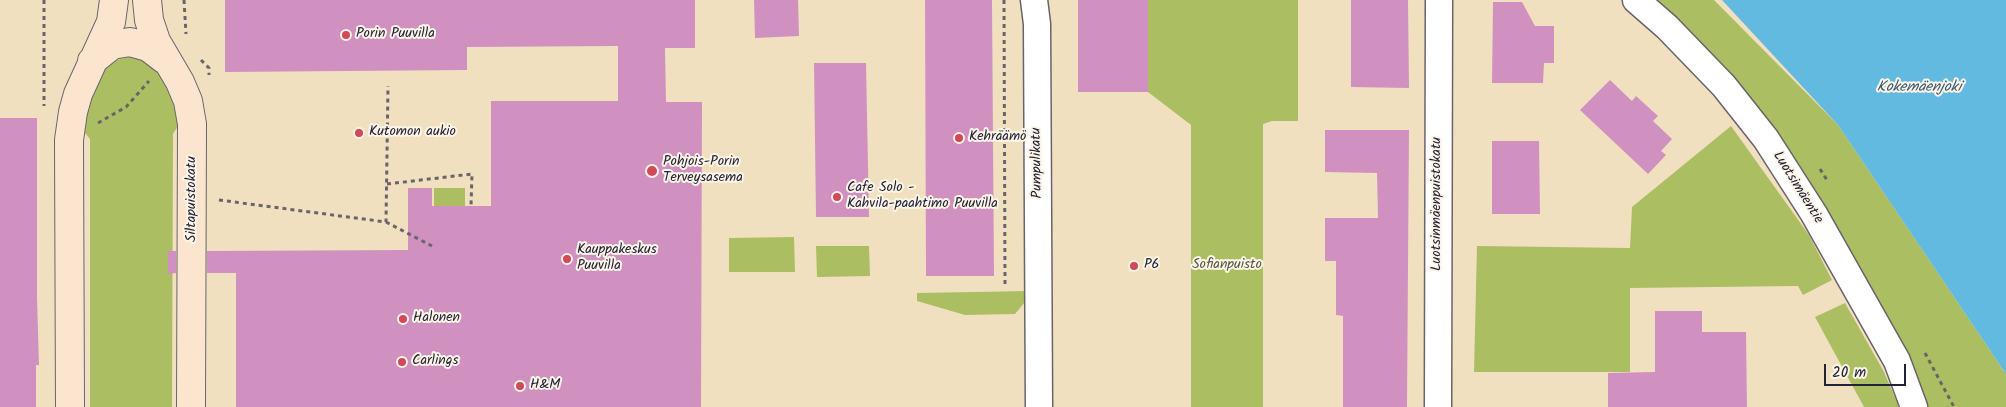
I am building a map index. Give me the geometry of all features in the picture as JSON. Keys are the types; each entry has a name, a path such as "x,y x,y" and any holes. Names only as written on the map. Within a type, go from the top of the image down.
{"main road":[{"path":"70,407 69,140 78,94 111,22 114,0"},
{"name":"Siltapuistokatu","path":"147,0 149,20 154,34 165,60 180,82 188,101 192,124 191,407"},
{"path":"92,61 112,45 130,42 148,47 165,60"}],"street":[{"name":"Pumpulikatu","path":"1034,0 1037,24 1039,407"},
{"name":"Luotsinmäenpuistokatu","path":"1438,407 1439,0"},
{"name":"Luotsimäentie","path":"1636,0 1667,27 1724,86 1766,139 1814,214 1897,361 1914,407"}],"path":[{"path":"1004,0 1005,284"},
{"path":"71,128 81,128 104,121 126,107 165,60"},
{"path":"386,222 388,86"},
{"path":"386,184 472,174 471,206"},
{"path":"210,198 386,222 432,246"}],"green space":[{"name":"Sofianpuisto","path":"1148,0 1298,0 1298,121 1272,121 1263,124 1263,407 1191,407 1191,125 1148,92"},
{"path":"1653,0 1714,0 1838,125 2006,374 2006,407 1927,407 1916,374 1860,271 1756,105"},
{"path":"129,57 143,59 166,79 182,120 173,134 172,407 90,407 90,139 81,128 84,104 102,70 116,60"},
{"path":"1731,126 1809,235 1832,280 1803,295 1798,286 1630,288 1630,372 1474,372 1477,246 1630,248 1632,207"},
{"path":"434,188 465,188 465,206 434,206"},
{"path":"794,237 795,272 729,272 729,238"},
{"path":"816,246 869,246 870,276 817,277"},
{"path":"1029,291 1029,297 1015,314 965,315 917,301 917,293"},
{"path":"1845,303 1884,372 1899,407 1864,407 1815,317"}],"water":[{"name":"Kokemäenjoki","path":"1722,0 2006,0 2006,374 1838,125"}],"building":[{"name":"Kauppakeskus Puuvilla","path":"225,0 695,0 695,48 665,48 666,102 702,102 701,407 236,407 236,273 207,273 207,251 408,250 408,188 432,188 432,206 491,206 491,101 618,101 618,46 467,47 467,70 225,72"},
{"path":"754,0 798,0 799,36 755,38"},
{"name":"Kehräämö","path":"925,0 992,0 994,276 926,276"},
{"path":"1078,0 1148,0 1148,92 1078,92"},
{"path":"1351,0 1408,0 1409,88 1351,87"},
{"path":"1493,2 1522,2 1535,26 1554,26 1554,63 1544,63 1543,83 1492,83"},
{"path":"814,63 866,63 869,217 816,217"},
{"path":"1610,80 1632,101 1636,96 1658,116 1653,121 1672,139 1661,151 1666,155 1648,174 1580,110"},
{"path":"0,118 37,118 39,365 36,365 36,407 0,407"},
{"path":"1325,130 1409,130 1407,407 1343,407 1343,316 1336,315 1336,261 1325,261 1325,218 1378,218 1377,173 1325,172"},
{"path":"1492,141 1539,141 1540,214 1492,214"},
{"path":"168,251 176,251 176,273 168,274"},
{"path":"1655,311 1702,311 1702,332 1746,332 1747,407 1608,407 1608,373 1655,372"}],"place":[{"name":"Porin Puuvilla","path":"346,35"},
{"name":"Kutomon aukio","path":"359,133"},
{"name":"Kehräämö","path":"959,138"},
{"name":"Pohjois-Porin Terveysasema","path":"652,171"},
{"name":"Cafe Solo - Kahvila-paahtimo Puuvilla","path":"837,197"},
{"name":"Kauppakeskus Puuvilla","path":"567,259"},
{"name":"P6","path":"1134,266"},
{"name":"Halonen","path":"403,319"},
{"name":"Carlings","path":"402,362"},
{"name":"H&M","path":"520,386"}]}
